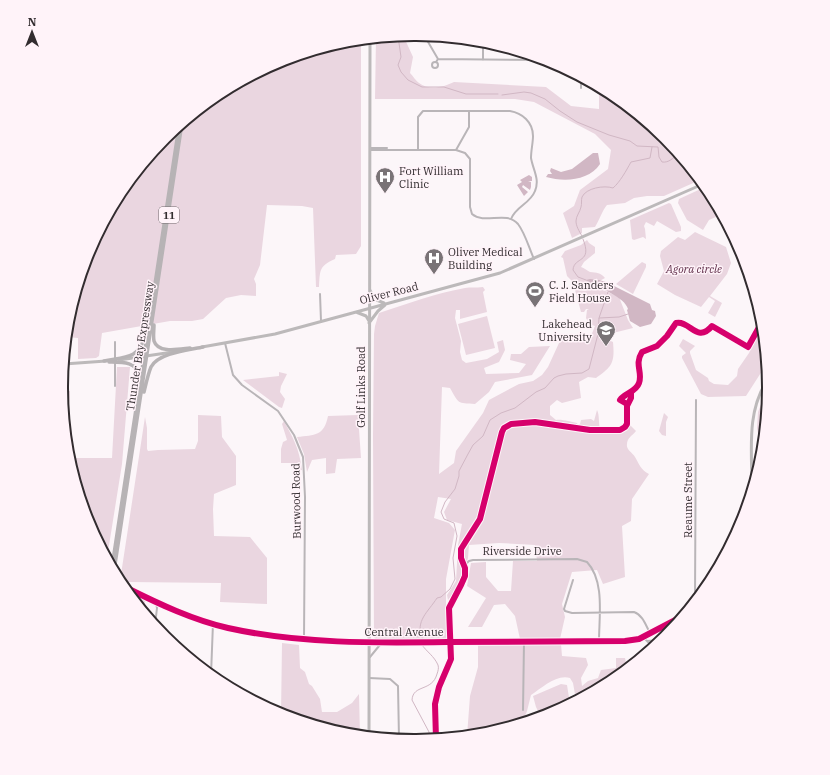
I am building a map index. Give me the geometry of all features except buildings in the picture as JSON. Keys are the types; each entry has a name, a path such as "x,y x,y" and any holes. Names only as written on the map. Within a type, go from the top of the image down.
{"highway":[{"name":"Thunder Bay Expressway","path":"153,308 180,133"},
{"name":"Thunder Bay Expressway","path":"115,562 178,135"},
{"path":"153,308 154,336 157,345 166,349 203,347"},
{"path":"115,361 133,354 142,346 153,308"},
{"path":"138,408 150,371 156,361 171,354 203,347"},
{"path":"104,361 115,361 130,364 136,367 139,375 138,408"},
{"name":"Thunder Bay Expressway","path":"113,558 138,408"}],"main road":[{"name":"Golf Links Road","path":"369,731 370,44"},
{"name":"Oliver Road","path":"115,361 275,334 385,303 490,277 578,240 697,187"},
{"path":"354,312 366,316 369,323 385,303 374,298 369,289"},
{"path":"69,364 104,361"},
{"path":"753,464 753,416 756,401 762,390"}],"street":[{"path":"428,42 438,59"},
{"path":"483,48 484,60"},
{"path":"438,59 529,60"},
{"path":"581,84 581,88"},
{"path":"456,150 469,127 469,111"},
{"path":"418,150 418,117 421,112 514,112 524,117 532,128 533,137 531,157 537,177 536,187 530,200 514,212 511,219"},
{"path":"370,149 456,150 465,153 470,159 470,207 472,214 480,218 511,219 519,225 534,259"},
{"path":"320,294 321,321"},
{"path":"115,342 115,386"},
{"name":"Burwood Road","path":"226,343 233,375 242,385 278,411 294,435 303,457 305,497 304,640"},
{"name":"Reaume Street","path":"695,591 696,400"},
{"name":"Riverside Drive","path":"436,733 435,704 439,687 451,659 449,606 464,581 466,564 469,561 582,560 590,565 599,585 599,613"},
{"path":"573,580 564,609 565,611 572,613 639,613 650,634"},
{"name":"Central Avenue","path":"136,593 156,603 213,623 253,633 304,640 370,642 625,641 643,637 669,624"},
{"path":"156,603 156,618"},
{"path":"599,613 599,641"},
{"path":"211,668 213,623"},
{"path":"643,637 647,641 651,641"},
{"path":"369,658 379,646 386,642"},
{"path":"523,710 524,642"},
{"path":"369,678 390,679 398,686 399,733"}],"green space":[{"path":"406,41 413,57 410,73 418,82 427,87 441,87 454,82 546,87 571,106 599,109 599,94 626,113 660,142 676,159 694,183 664,196 634,198 625,203 607,205 595,227 582,228 582,233 572,238 563,213 574,206 580,190 608,169 611,150 595,134 534,102 515,99 375,99 376,43"},
{"path":"361,46 361,246 356,254 336,255 335,259 323,266 321,269 319,287 316,287 313,208 302,206 267,205 260,265 254,279 256,284 256,296 241,295 226,298 203,319 192,321 170,321 102,333 99,356 96,358 78,359 78,338 72,337 80,298 104,234 127,195 154,159 170,142 222,99 242,87 282,67 304,59"},
{"path":"699,190 716,217 709,220 703,230 687,220 678,203 679,199"},
{"path":"669,203 671,204 681,227 681,231 676,232 657,221 654,226 646,222 644,226 646,239 643,237 634,240 632,239 630,220"},
{"name":"Agora circle","path":"695,232 726,247 731,263 727,274 710,296 722,303 715,317 708,313 715,301 709,297 701,307 675,295 657,284 664,271 660,256 661,251 678,237 685,240"},
{"path":"587,240 595,247 595,253 584,262 581,267 590,272 600,274 605,278 592,285 619,297 628,320 633,328 617,332 604,333 604,338 613,342 613,360 611,364 606,371 596,378 588,377 579,382 581,398 562,403 557,400 550,406 550,415 556,420 564,420 577,423 578,425 580,424 581,420 591,419 594,421 597,410 601,434 623,430 628,423 636,431 628,440 627,448 635,457 642,469 649,474 632,499 631,521 622,526 625,577 603,584 597,570 572,572 562,604 565,617 560,639 520,639 515,616 505,604 494,605 482,627 468,627 486,598 467,586 471,563 486,562 486,577 498,591 511,591 513,561 537,561 535,545 499,543 469,545 468,558 460,585 448,600 447,595 456,581 458,545 462,524 447,520 444,512 451,499 438,497 434,518 449,523 455,530 446,579 446,605 449,639 444,641 375,639 373,436 374,334 379,313 443,293 467,288 483,287 485,290 483,292 487,312 460,319 460,310 456,310 455,318 461,341 460,352 462,360 466,363 487,359 499,352 497,342 503,340 505,350 499,362 484,368 486,374 519,373 526,364 510,360 511,354 521,354 529,347 550,346 532,375 495,382 489,392 475,404 459,402 450,388 442,387 439,474 454,463 456,451 483,413 489,400 519,384 533,381 542,375 548,367 559,343 568,337 580,336 589,341 595,326 589,324 586,318 587,310 589,309 581,312 575,290 587,291 567,276 563,258 561,257 565,251 581,245"},
{"path":"642,262 646,264 646,267 633,294 616,284"},
{"path":"487,316 495,348 466,355 458,324"},
{"path":"758,335 761,372 746,396 708,397 701,394 682,358 682,356 686,353 679,346 683,339 695,346 690,353 696,370 714,384 728,385 737,376 738,369 749,353"},
{"path":"117,367 130,367 122,464 108,549 87,499 76,458 112,458"},
{"path":"279,372 287,374 281,386 280,392 285,399 282,408 243,380 279,376"},
{"path":"68,391 70,391 69,408"},
{"path":"761,404 759,436 757,428 758,412"},
{"path":"664,413 668,417 666,422 666,436 662,435 659,431"},
{"path":"198,415 221,416 222,437 236,456 236,485 214,494 214,536 250,537 267,558 267,604 220,602 221,583 129,583 121,571 145,417 148,451 195,449 198,441"},
{"path":"358,415 361,458 337,459 335,473 326,474 326,458 312,460 307,472 304,454 297,437 314,435 321,431 328,416"},
{"path":"284,421 296,444 302,470 296,471 296,463 281,463 281,449 283,442 287,440 282,424"},
{"path":"132,587 147,594 145,604"},
{"path":"282,643 299,645 300,668 305,672 309,684 312,686 320,699 322,712 337,712 352,703 359,694 360,729 325,722 281,708"},
{"path":"478,644 561,644 562,656 586,658 588,665 581,678 582,686 588,681 598,678 601,670 616,668 616,658 625,658 626,662 608,676 575,694 573,683 570,678 565,677 554,680 544,685 531,695 525,716 467,730 470,696 478,667"},
{"path":"561,684 567,685 569,698 538,712 533,696"}],"shaded area":[{"path":"593,153 598,153 600,164 589,174 576,179 568,180 546,177 548,174 552,174 550,171 551,168 561,172 572,169"},
{"path":"529,175 532,177 532,181 528,181 531,182 531,187 530,190 523,185 522,187 528,192 524,196 517,185 522,182 520,180"},
{"path":"590,279 606,282 650,304 652,310 655,311 656,316 651,324 640,327 630,321 626,305 611,293 586,280"}],"waterway":[{"path":"399,42 401,57 398,65 401,72 408,80 422,87 444,87 466,94 498,94"},
{"path":"502,95 524,92 531,93 545,99 577,122 609,135 630,141 637,146 658,147 659,157 662,162 669,161 675,157"},
{"path":"582,236 577,227 576,221 584,194 591,189 605,187 613,188 616,186 631,162 650,158 652,147"},
{"path":"583,239 586,252 582,259 576,263 573,270 578,277 586,280"},
{"path":"599,318 608,292"},
{"path":"422,638 420,632 421,622 437,598 441,597 450,589 455,579 453,558 457,536 454,523 444,519 441,512 445,502 455,489 459,471 473,445 483,436 490,420 501,413 515,408 536,392 545,388 554,378 566,374 582,373 589,369 598,334 599,318 619,317 628,314"},
{"path":"422,645 436,662 438,670 435,680 427,686 419,689 413,695 412,700 429,733"}],"cycle path":[{"path":"627,404 620,400 638,386 640,379 639,361 642,352 657,346 667,336 676,323 681,323 702,333 707,331 712,326 748,347 757,331"},
{"path":"436,733 435,704 439,687 451,659 449,608 465,576 465,568 461,558 461,549 480,519 504,428 511,424 535,422 590,430 620,430 627,424 627,406 631,398 631,392"},
{"path":"136,592 164,606 215,625 255,633 310,640 392,642 625,641 639,639 669,623"}],"place":[{"name":"Fort William Clinic","path":"385,194"},
{"name":"Oliver Medical Building","path":"434,275"},
{"name":"C. J. Sanders Field House","path":"535,308"},
{"name":"Lakehead University","path":"606,347"}]}
